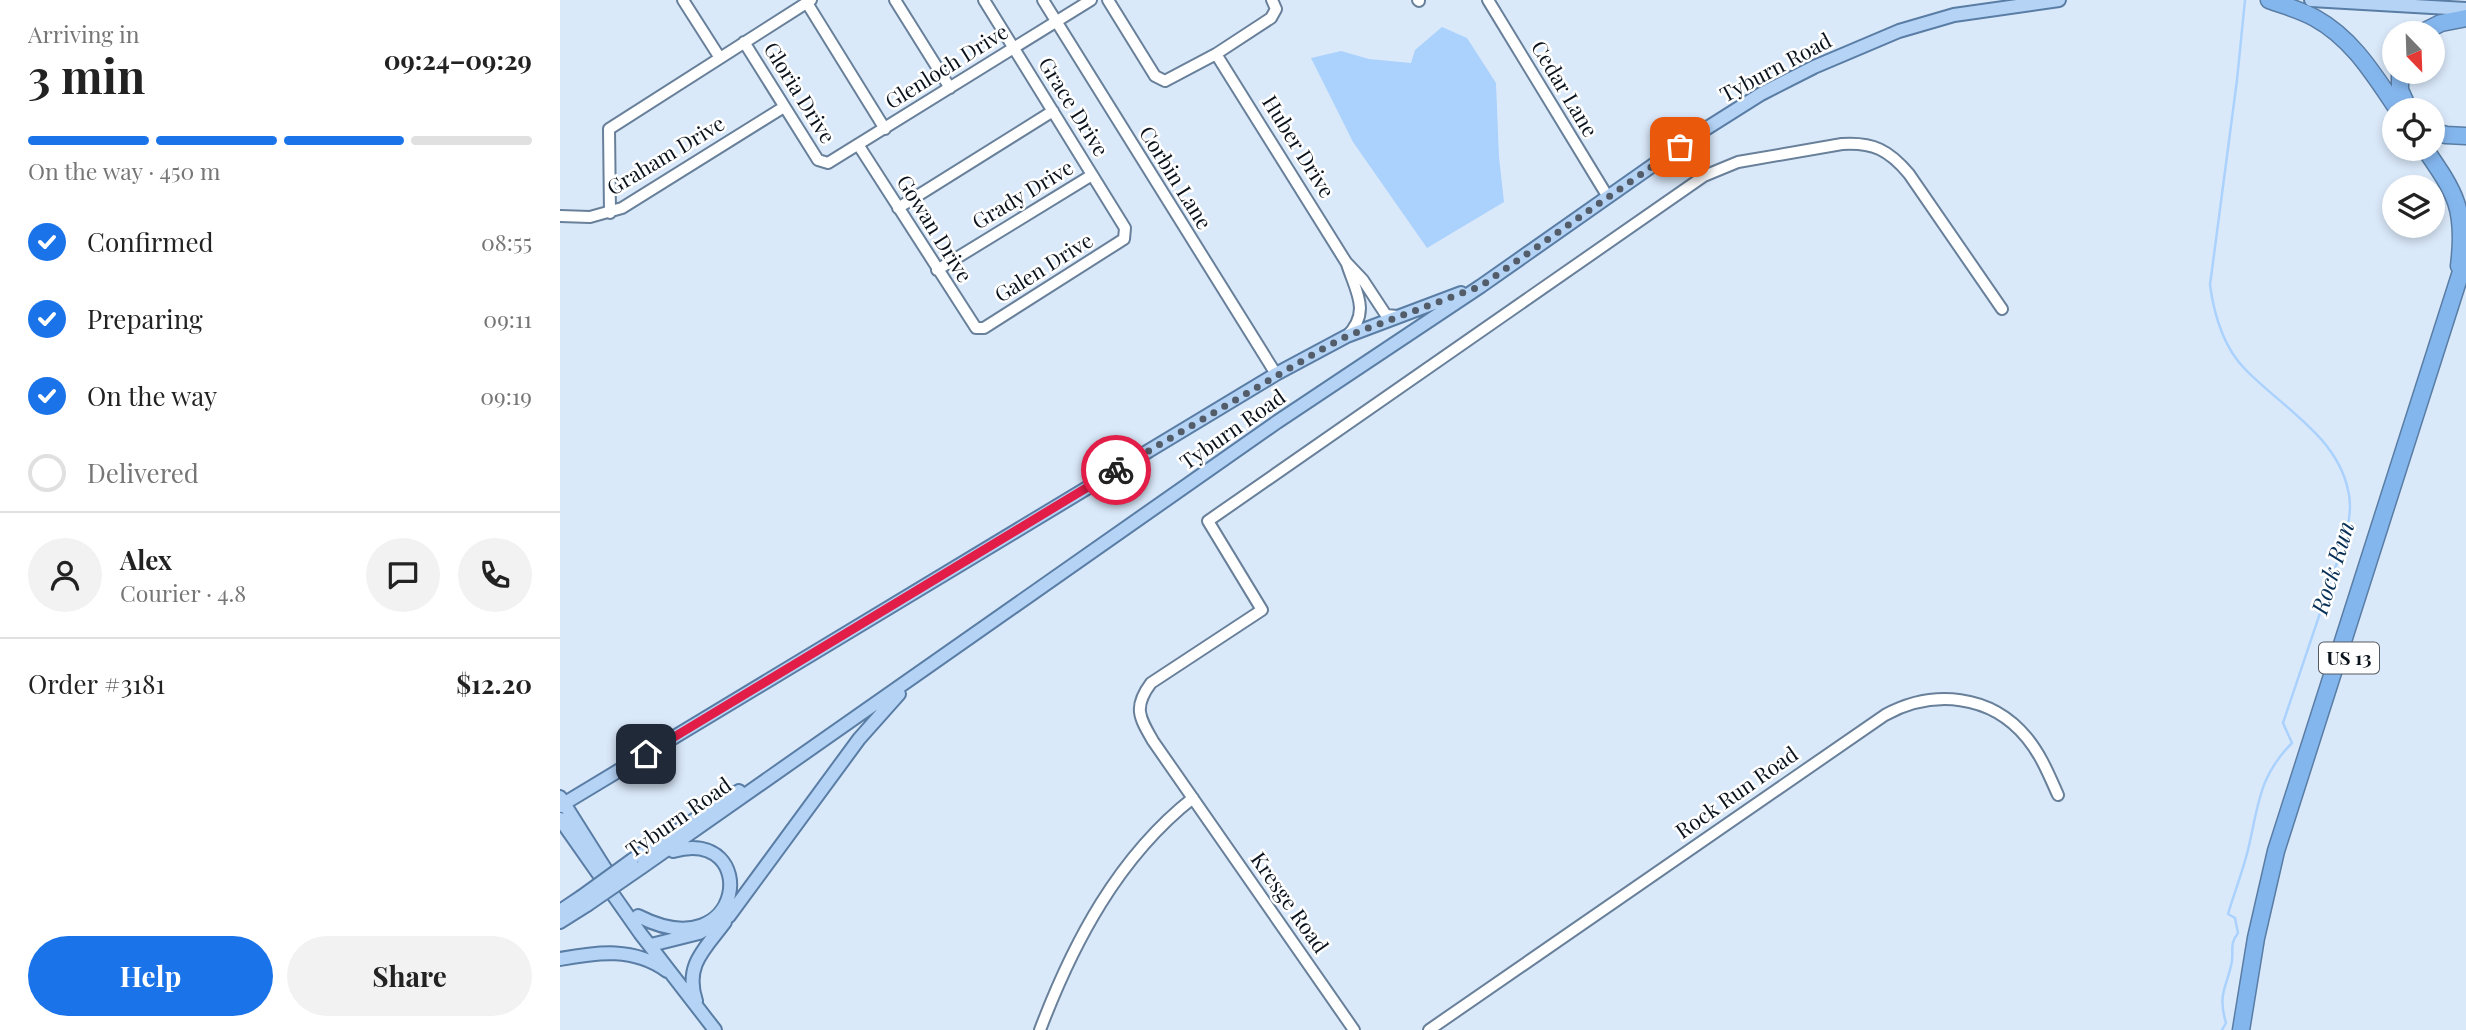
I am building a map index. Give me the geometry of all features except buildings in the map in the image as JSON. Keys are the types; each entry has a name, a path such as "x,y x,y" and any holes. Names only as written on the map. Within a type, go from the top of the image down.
{"highway":[{"path":"2269,0 2309,15 2343,37 2365,61 2390,98"},
{"path":"2445,22 2466,18"},
{"path":"2445,135 2466,136"},
{"path":"2433,161 2451,187 2459,209 2462,244 2461,290"},
{"name":"US 13","path":"2252,1030 2266,940 2287,854 2461,290 2466,256"},
{"name":"US 13","path":"2241,1030 2256,938 2276,851 2461,290"}],"main road":[{"name":"Tyburn Road","path":"637,864 660,857 1277,422 1481,286 1696,135 1761,94 1857,47 1899,31 1954,15 2059,0"},
{"path":"2311,0 2466,9"},
{"path":"651,945 638,916 561,802 1276,374 1347,336 1481,286"},
{"path":"700,1012 693,990 694,966 698,957 859,739 919,674"},
{"name":"Tyburn Road","path":"560,922 584,901 708,810 817,744"},
{"path":"560,819 640,933 715,1030"},
{"path":"638,916 668,928 699,926 719,914 729,898 730,876 716,856 707,851 687,848 660,857"},
{"name":"Tyburn Road","path":"560,911 584,901"},
{"path":"651,945 699,933 729,916"},
{"path":"560,959 593,953 621,953 654,963 674,976"}],"street":[{"path":"683,0 720,58"},
{"path":"895,0 950,88"},
{"name":"Grace Drive","path":"984,0 1125,228 1126,236"},
{"name":"Corbin Lane","path":"1043,0 1276,374"},
{"name":"Glenloch Drive","path":"859,145 1091,0"},
{"path":"1108,0 1161,80 1169,80 1216,54 1275,13 1272,0"},
{"name":"Cedar Lane","path":"1488,0 1608,197"},
{"path":"610,213 609,129 809,1 886,129"},
{"name":"Gloria Drive","path":"744,43 818,160 830,163 859,145"},
{"name":"Huber Drive","path":"1216,54 1346,262 1363,279 1385,315 1398,316"},
{"name":"Graham Drive","path":"560,216 590,217 622,208 785,107"},
{"path":"898,208 1053,111"},
{"name":"Kresge Road","path":"1354,1030 1141,721 1141,700 1155,680 1262,610 1208,521 1704,176 1738,162 1808,149 1860,143 1874,146 1894,159 1909,174 2002,309"},
{"name":"Gowan Drive","path":"859,145 973,327 979,329"},
{"name":"Grady Drive","path":"937,270 1092,175"},
{"name":"Galen Drive","path":"979,329 1121,243 1126,236"},
{"name":"Huber Drive","path":"1346,262 1361,312 1358,324 1347,336"},
{"name":"Rock Run Road","path":"1429,1030 1885,715 1908,704 1951,698 1978,704 2002,716 2020,731 2035,750 2058,795"},
{"path":"1040,1030 1072,954 1101,902 1143,846 1170,817 1193,798"}],"water":[{"path":"1442,27 1467,38 1496,83 1504,202 1427,248 1353,142 1311,58 1341,51 1369,59 1411,63 1415,50"}],"waterway":[{"name":"Rock Run","path":"2222,1030 2226,1023 2223,993 2232,961 2232,945 2238,933 2235,918 2228,914 2267,777 2292,743 2283,723 2347,533 2350,506 2342,471 2332,454 2305,423 2244,368 2225,340 2214,307 2210,285 2245,0"}],"way so far":[{"path":"1116,470 1276,374 1347,336 1481,286 1680,147"}],"route":[{"path":"646,754 1116,470"}]}
